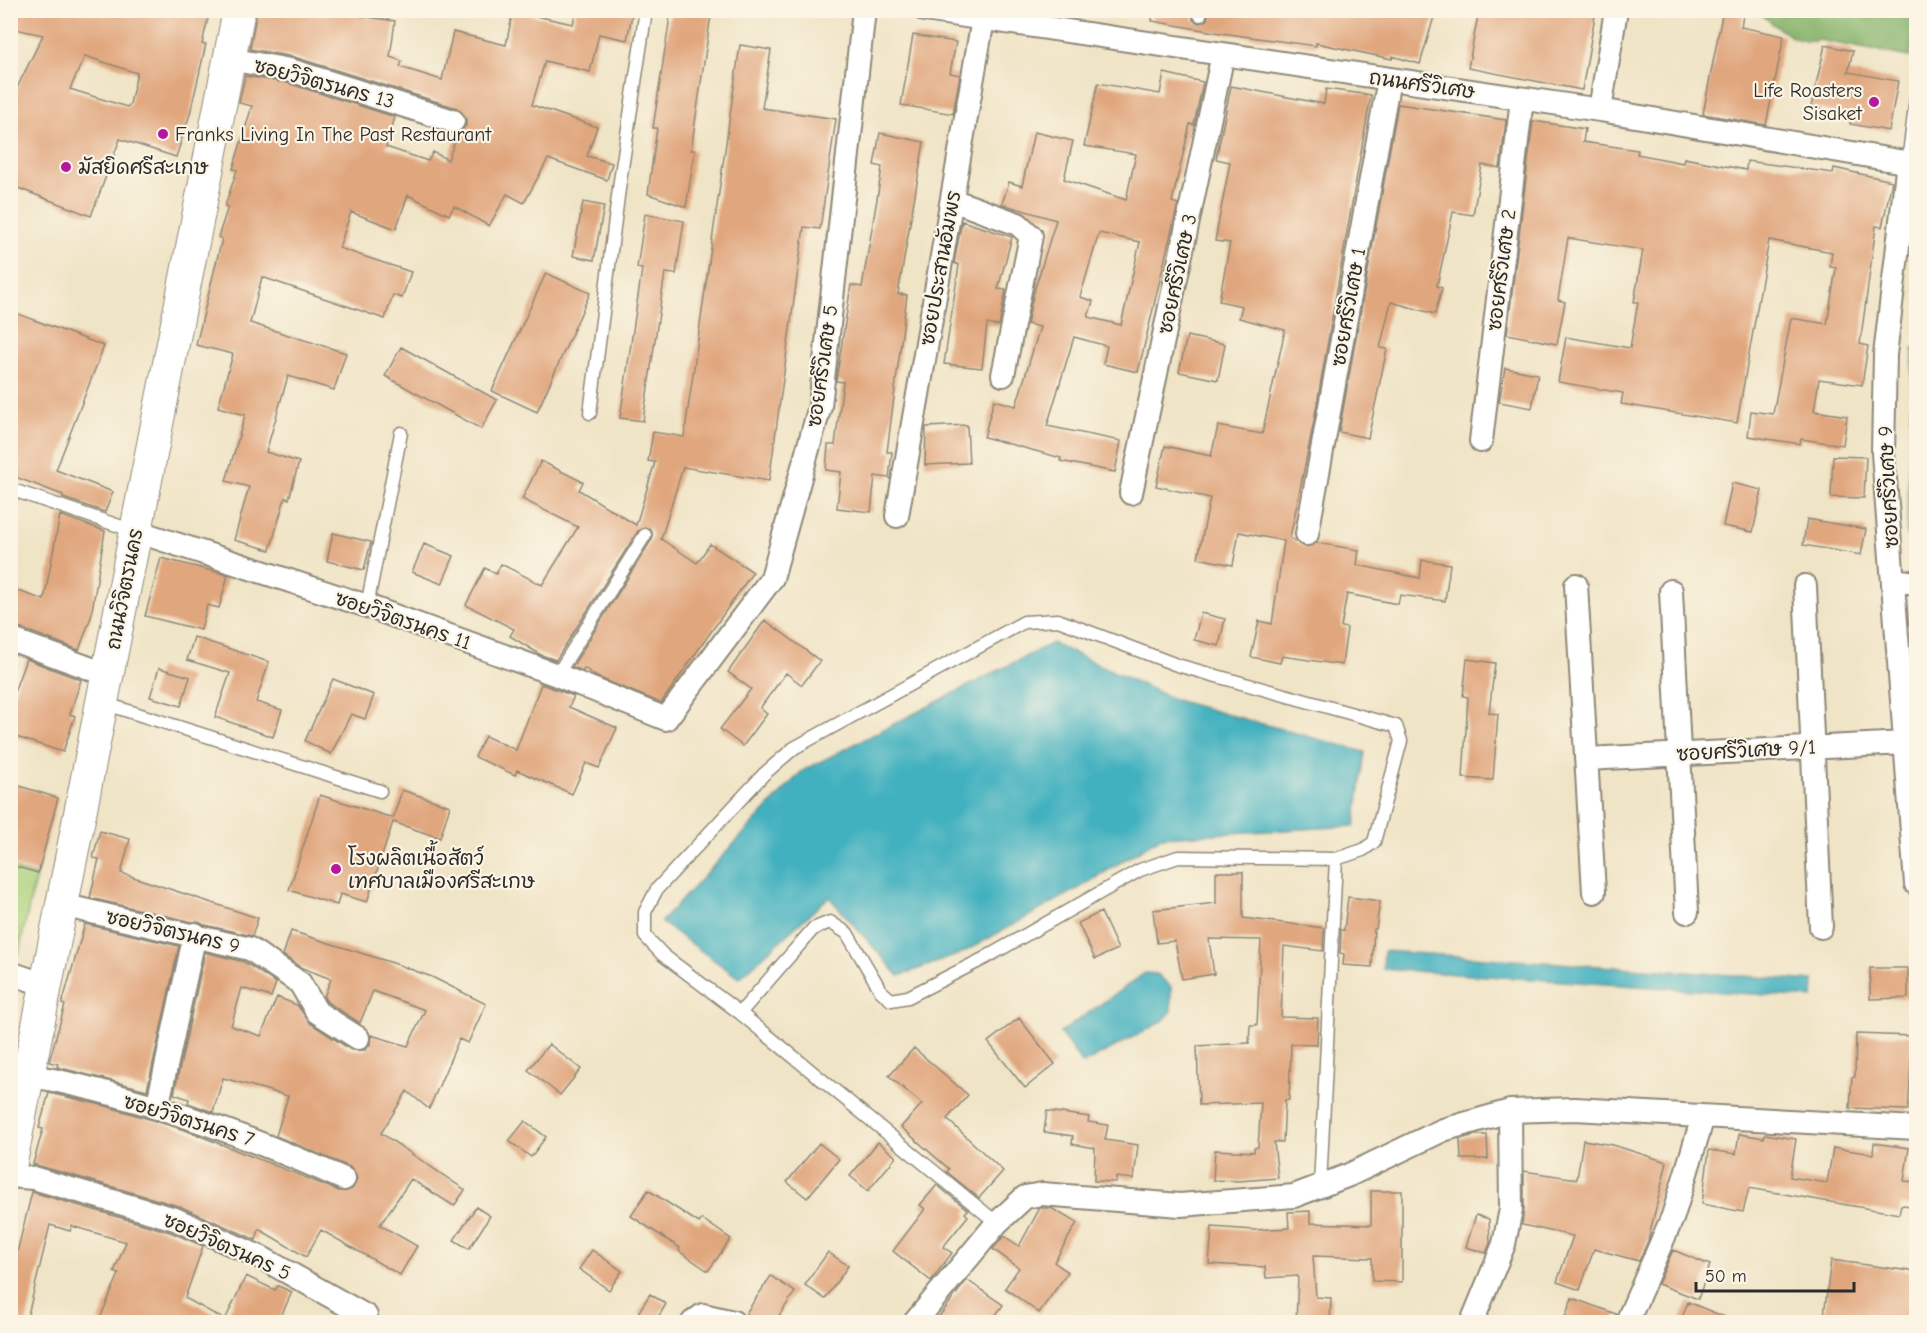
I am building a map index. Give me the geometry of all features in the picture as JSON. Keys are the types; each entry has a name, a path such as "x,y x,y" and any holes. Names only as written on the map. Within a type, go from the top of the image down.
{"street":[{"name":"ถนนวิจิตรนคร","path":"10,1167 16,1113 28,1075 239,10"},
{"name":"ซอยศรีวิเศษ 5","path":"666,719 772,579 820,406 864,10"},
{"name":"ถนนศรีวิเศษ","path":"926,10 1600,110 1912,163"},
{"path":"1600,110 1616,10"},
{"name":"ซอยประสานอัมพร","path":"897,516 983,19"},
{"name":"ซอยศรีวิเศษ 3","path":"1131,493 1223,54"},
{"name":"ซอยวิจิตรนคร 13","path":"229,59 290,70 453,121"},
{"name":"ซอยศรีวิเศษ 1","path":"1307,534 1389,79"},
{"name":"ซอยศรีวิเศษ 2","path":"1480,441 1522,99"},
{"name":"ซอยศรีวิเศษ 9","path":"1912,163 1885,355 1883,453 1917,884"},
{"path":"952,200 1018,224 1031,236 1003,375"},
{"name":"ซอยวิจิตรนคร 11","path":"136,531 367,606 557,675 666,719"},
{"path":"1893,580 1917,583"},
{"path":"1575,585 1594,892"},
{"path":"1805,586 1821,927"},
{"path":"1671,591 1687,912"},
{"path":"10,639 105,688"},
{"name":"ซอยศรีวิเศษ 9/1","path":"1586,759 1906,743"},
{"name":"ซอยวิจิตรนคร 9","path":"62,905 195,934 250,949 300,983 317,1012 358,1038"},
{"path":"157,1108 195,934"},
{"path":"10,973 46,985"},
{"name":"ซอยวิจิตรนคร 7","path":"28,1075 157,1108 263,1142 344,1179"},
{"path":"915,1323 997,1223 1025,1197 1042,1194 1180,1205 1294,1196 1349,1175 1443,1130 1510,1111 1575,1109 1917,1128"},
{"path":"1472,1323 1504,1244 1510,1209 1510,1111"},
{"path":"1627,1323 1673,1216 1703,1117"},
{"name":"ซอยวิจิตรนคร 5","path":"10,1176 33,1178 175,1219 262,1258 366,1316"},
{"path":"693,1323 703,1315 733,1323"}],"lane":[{"path":"590,412 620,181 646,10"},
{"path":"1912,163 1917,99"},
{"path":"367,606 401,433"},
{"path":"10,489 136,531"},
{"path":"557,675 645,535"},
{"path":"740,1013 813,928 830,922 847,933 881,991 891,1000 908,997 985,958 1140,870 1178,857 1336,859 1363,850 1374,842 1401,741 1396,726 1178,665 1058,620 1024,622 794,748 764,774 657,889 645,912 645,936 663,955 740,1013 997,1223"},
{"path":"105,688 380,791"},
{"path":"1320,1186 1336,859"}],"green space":[{"path":"1762,11 1916,11 1910,57 1819,40 1803,41 1782,31 1763,16"},
{"path":"1916,347 1916,553 1906,534 1913,349"},
{"path":"11,868 36,876 18,955 11,953"}],"water":[{"path":"1052,643 1175,700 1365,752 1355,826 1161,837 1081,887 962,953 899,976 829,897 739,978 661,922 802,771"},
{"path":"1384,951 1814,981 1813,998 1383,969"},
{"path":"1145,973 1157,974 1171,987 1171,1012 1163,1021 1083,1064 1060,1033"}],"building":[{"path":"10,10 210,10 202,44 206,44 190,114 176,157 120,139 91,216 10,185 10,102 43,35 10,28","holes":["85,56 137,73 130,104 127,107 70,89"]},
{"path":"257,10 362,10 361,16 395,21 390,57 402,61 400,67 442,80 453,32 506,45 513,11 573,24 576,10 633,10 627,40 599,34 590,72 545,61 532,105 597,127 587,156 612,163 607,180 548,159 524,203 507,194 489,226 454,206 449,215 408,195 396,229 351,212 339,248 411,272 402,298 393,295 385,319 262,277 250,323 346,353 334,390 288,376 266,452 299,462 289,499 285,498 270,550 234,540 249,487 226,481 245,415 218,407 233,354 196,345 222,239 218,237 228,207 225,206 237,170 233,169 252,106 239,103 245,76 287,83 395,117 386,147 428,161 433,152 448,160 458,133 466,126 466,119 457,108 294,57 250,49"},
{"path":"671,10 711,15 691,150 695,150 686,207 648,194 657,128 653,128"},
{"path":"1153,10 1192,10 1193,20 1199,23 1207,20 1208,10 1436,10 1420,64 1392,56 1392,59 1316,43 1316,46 1152,21"},
{"path":"1479,10 1596,10 1582,90 1468,68"},
{"path":"1723,10 1744,10 1741,27 1784,36 1766,125 1703,114"},
{"path":"913,35 956,42 950,73 960,75 953,114 901,105"},
{"path":"740,45 771,50 762,108 836,119 820,229 804,227 769,481 683,467 661,539 697,563 710,544 753,572 661,703 597,677 584,668 583,671 572,667 652,539 652,532 649,528 638,531 556,660 541,655 510,636 514,629 466,605 485,568 496,574 501,564 542,585 578,527 522,499 541,461 583,482 579,490 636,525 655,462 648,461 653,432 684,437"},
{"path":"1825,45 1853,51 1848,72 1898,81 1889,131 1850,124 1851,116 1811,107"},
{"path":"1164,73 1203,82 1194,125 1190,124 1172,202 1178,204 1138,372 1103,364 1107,346 1074,337 1047,426 1121,441 1115,472 1060,461 1061,458 984,437 994,400 1016,406 1040,327 1027,324 1033,295 1056,220 1002,204 1009,182 1022,186 1034,132 1073,141 1064,179 1126,200 1136,154 1084,146 1098,83 1160,94","holes":["1099,233 1140,242 1121,325 1088,317 1093,301 1080,297"]},
{"path":"1231,86 1324,104 1326,89 1371,95 1313,426 1290,538 1305,547 1317,543 1359,550 1357,565 1420,578 1422,560 1450,564 1445,601 1400,595 1398,604 1347,594 1341,627 1347,628 1342,665 1282,656 1280,663 1251,657 1259,621 1272,624 1284,541 1239,532 1233,565 1198,558 1210,498 1156,486 1165,446 1211,456 1218,426 1262,434 1285,330 1239,318 1242,306 1219,301 1230,243 1215,241 1230,162 1216,159"},
{"path":"1398,104 1506,120 1500,168 1482,165 1473,215 1453,212 1437,286 1442,288 1435,314 1391,302 1380,348 1387,349 1368,438 1339,432"},
{"path":"1533,121 1585,129 1583,142 1638,150 1637,154 1683,163 1684,158 1746,170 1747,161 1833,173 1834,168 1892,181 1882,227 1876,226 1860,344 1868,346 1862,385 1819,379 1814,411 1847,416 1843,445 1801,439 1800,444 1748,436 1751,411 1773,414 1791,318 1827,324 1836,268 1830,267 1832,252 1769,240 1737,423 1621,404 1623,393 1558,382 1566,337 1630,348 1638,302 1634,302 1643,250 1568,238 1558,300 1565,302 1557,344 1507,334"},
{"path":"880,133 924,142 898,294 907,295 887,452 892,452 889,478 875,476 871,512 837,508 841,472 826,470 828,445 835,445 843,382 836,381 851,285 862,287 877,199 882,167 874,165"},
{"path":"583,202 604,206 594,260 573,256"},
{"path":"645,214 684,221 676,274 665,273 643,421 620,418 642,269 637,268"},
{"path":"962,221 1012,237 998,289 1006,290 999,326 987,324 982,368 944,364 959,265 954,263"},
{"path":"546,273 590,293 537,412 492,391"},
{"path":"10,311 104,346 56,470 113,492 105,512 63,498 63,495 10,475"},
{"path":"1187,336 1225,344 1218,380 1179,372"},
{"path":"401,347 497,400 481,429 385,376"},
{"path":"1505,368 1538,374 1532,408 1499,402"},
{"path":"967,425 969,463 925,465 926,427"},
{"path":"1833,456 1866,457 1864,498 1831,497"},
{"path":"1732,483 1762,490 1753,532 1723,526"},
{"path":"60,515 105,531 91,617 79,650 10,624 10,588 44,600"},
{"path":"1807,519 1866,529 1861,555 1803,545"},
{"path":"333,533 371,542 364,570 327,561"},
{"path":"424,544 454,556 442,584 412,572"},
{"path":"161,558 228,575 219,608 207,605 201,630 145,616"},
{"path":"1201,613 1225,619 1219,646 1194,640"},
{"path":"765,620 820,661 802,685 786,673 760,708 767,714 743,746 720,729 751,689 728,672"},
{"path":"194,637 269,662 256,702 282,710 273,737 215,717 230,673 187,660"},
{"path":"26,659 81,680 70,714 75,716 63,752 10,735 10,694 13,695"},
{"path":"1467,659 1495,663 1489,713 1498,714 1493,780 1463,778 1468,697 1463,696"},
{"path":"159,668 190,677 181,706 150,697"},
{"path":"333,679 374,695 365,719 351,714 331,754 305,741"},
{"path":"541,684 574,696 569,707 617,728 599,768 586,763 572,794 517,770 515,775 475,757 485,736 516,750"},
{"path":"10,783 58,798 38,873 10,865"},
{"name":"โรงผลิตเนื้อสัตว์ เทศบาลเมืองศรีสะเกษ","path":"402,790 450,806 440,838 393,822 367,902 340,894 337,905 289,890 320,795 393,818"},
{"path":"100,831 130,839 121,873 258,918 252,936 90,898 99,859 93,858"},
{"path":"1216,872 1243,872 1243,918 1324,928 1323,951 1284,946 1281,1017 1318,1018 1317,1045 1291,1044 1289,1100 1285,1100 1283,1142 1274,1142 1278,1178 1213,1180 1215,1150 1254,1152 1254,1148 1258,1147 1261,1103 1199,1105 1197,1046 1249,1043 1250,1025 1257,1025 1261,940 1209,939 1214,974 1182,979 1175,941 1157,943 1153,910 1216,903"},
{"path":"1348,897 1380,901 1376,929 1374,929 1372,967 1343,965 1344,954 1340,953 1341,930 1344,930"},
{"path":"1101,912 1118,949 1095,959 1078,923"},
{"path":"85,924 179,946 147,1090 57,1067 58,1064 49,1062 65,1005 62,1004"},
{"path":"291,931 432,977 486,1004 468,1043 459,1039 429,1109 407,1091 381,1133 465,1190 454,1206 411,1179 380,1225 417,1246 400,1275 321,1230 306,1257 259,1229 256,1240 179,1206 33,1164 43,1129 39,1128 49,1093 106,1106 185,1130 339,1191 352,1189 357,1178 350,1167 276,1136 288,1096 223,1078 213,1112 188,1103 189,1099 174,1094 205,952 244,962 276,983 271,997 242,988 231,1026 261,1036 277,997 297,1005 310,1023 351,1050 365,1050 370,1045 371,1035 408,1046 425,1010 373,991 360,1023 327,1002 324,997 331,979 300,967 283,955"},
{"path":"1870,968 1908,968 1908,998 1870,999"},
{"path":"1019,1018 1055,1064 1025,1088 988,1042"},
{"path":"1856,1034 1913,1036 1908,1110 1850,1108 1852,1077 1855,1077"},
{"path":"549,1044 581,1069 560,1095 528,1070"},
{"path":"914,1048 968,1095 947,1119 1003,1171 979,1198 947,1172 949,1169 901,1127 922,1104 889,1076"},
{"path":"1047,1111 1089,1117 1088,1122 1108,1125 1105,1140 1138,1145 1134,1179 1116,1177 1116,1182 1094,1181 1095,1148 1072,1144 1073,1136 1044,1132"},
{"path":"525,1121 546,1137 531,1157 509,1141"},
{"path":"1739,1134 1764,1138 1765,1134 1796,1139 1790,1177 1827,1183 1833,1148 1873,1154 1874,1143 1909,1148 1904,1181 1917,1182 1914,1206 1901,1205 1899,1214 1749,1188 1743,1212 1702,1204 1709,1150 1736,1154"},
{"path":"1487,1135 1488,1159 1461,1159 1460,1139"},
{"path":"1583,1140 1613,1145 1667,1162 1648,1241 1639,1261 1594,1249 1580,1290 1557,1282 1573,1236 1522,1225 1524,1171 1577,1179"},
{"path":"878,1142 896,1157 868,1191 850,1176"},
{"path":"819,1143 839,1159 807,1198 787,1182"},
{"path":"937,1185 968,1210 965,1213 968,1216 943,1247 952,1253 931,1281 893,1251 925,1209 920,1205"},
{"path":"648,1190 699,1223 702,1219 731,1239 708,1271 679,1251 680,1248 631,1216"},
{"path":"1371,1191 1402,1191 1402,1282 1372,1281 1372,1258 1313,1256 1316,1297 1331,1298 1330,1323 1296,1323 1298,1276 1266,1278 1265,1267 1209,1264 1212,1227 1255,1230 1289,1228 1288,1212 1310,1211 1310,1223 1371,1225"},
{"path":"32,1192 170,1232 203,1246 185,1298 225,1320 246,1276 275,1290 278,1286 292,1292 278,1323 98,1323 119,1274 114,1272 126,1242 72,1226 70,1231 50,1225 26,1323 10,1323 10,1281"},
{"path":"476,1207 490,1216 469,1249 454,1240"},
{"path":"1040,1208 1051,1208 1077,1223 1054,1262 1068,1272 1039,1313 1005,1288 1019,1268 993,1249 1004,1236 1019,1246"},
{"path":"1476,1215 1489,1219 1490,1243 1486,1253 1466,1247"},
{"path":"592,1250 622,1271 609,1290 579,1269"},
{"path":"1673,1250 1710,1265 1698,1299 1658,1284"},
{"path":"828,1252 848,1266 825,1299 805,1285"},
{"path":"1831,1260 1917,1272 1917,1323 1823,1323"},
{"path":"771,1276 795,1292 774,1323 760,1323 746,1313"},
{"path":"967,1280 1003,1305 990,1323 934,1323"},
{"path":"650,1294 666,1304 655,1323 638,1313"},
{"path":"1572,1298 1616,1314 1614,1323 1563,1323"},
{"path":"1688,1302 1737,1322 1737,1323 1680,1323"}],"place":[{"name":"Life Roasters Sisaket","path":"1874,102"},
{"name":"Franks Living In The Past Restaurant","path":"163,134"},
{"name":"มัสยิดศรีสะเกษ","path":"66,167"},
{"name":"โรงผลิตเนื้อสัตว์ เทศบาลเมืองศรีสะเกษ","path":"336,869"}]}
